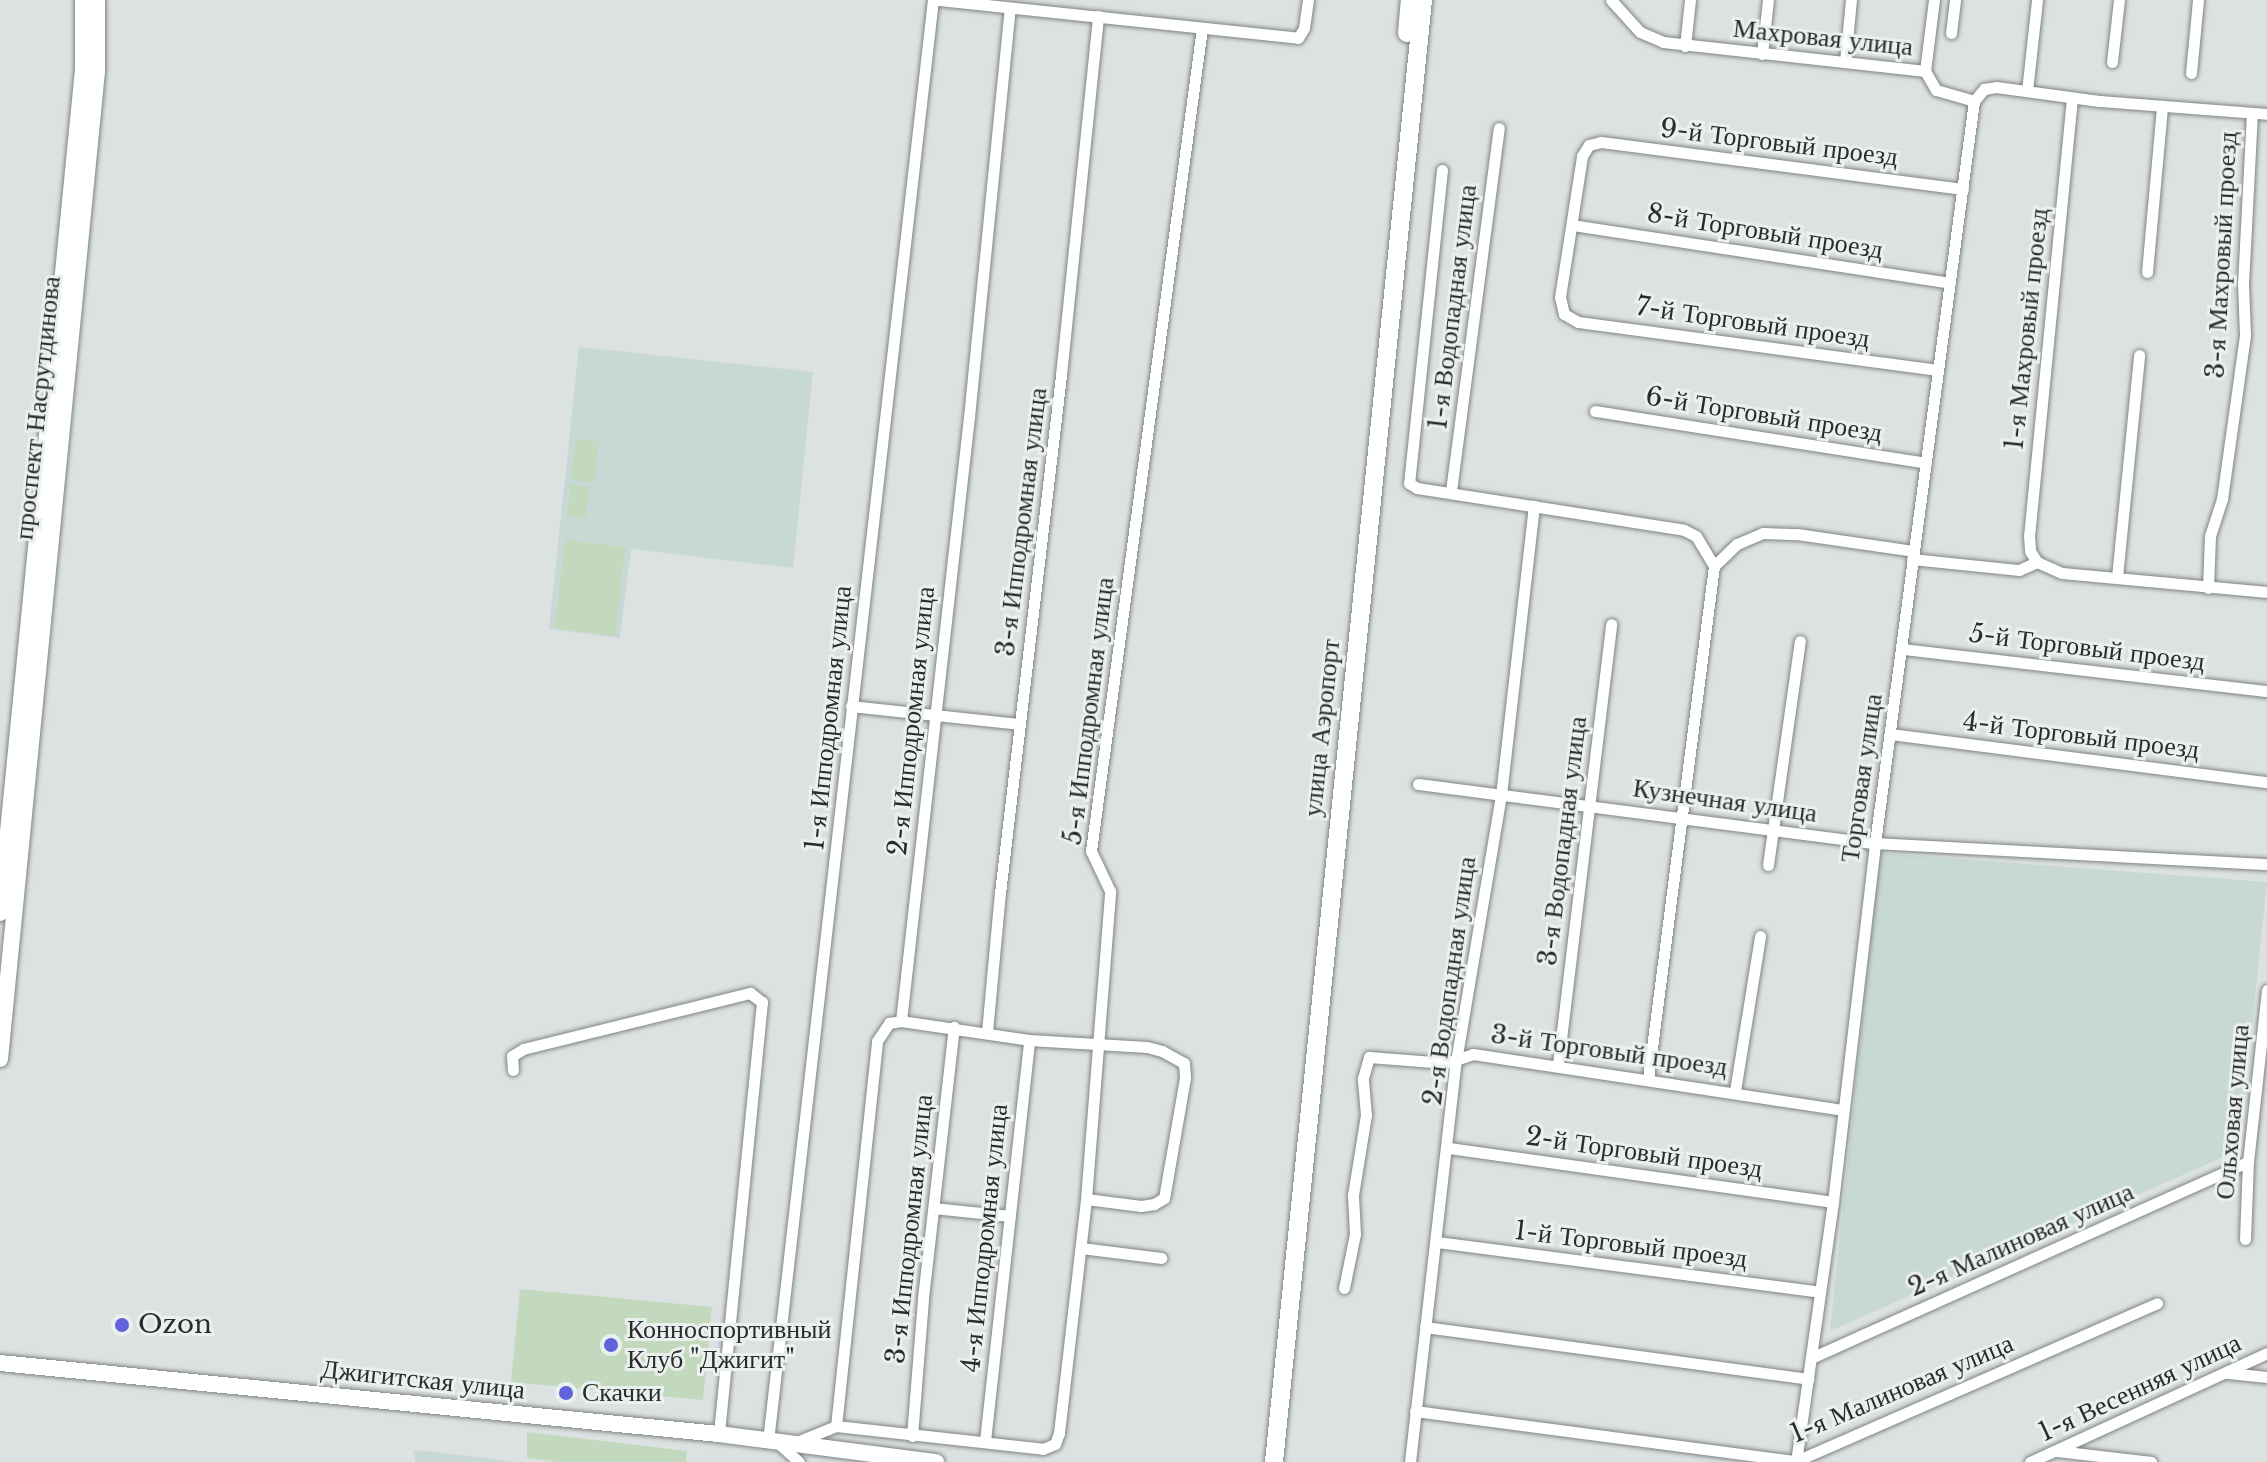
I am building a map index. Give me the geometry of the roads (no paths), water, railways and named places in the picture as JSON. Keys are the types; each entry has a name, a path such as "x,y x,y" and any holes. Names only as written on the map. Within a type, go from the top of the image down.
{"main road":[{"name":"проспект Насрутдинова","path":"0,913 83,70 83,0"},
{"name":"проспект Насрутдинова","path":"0,1059 97,71 97,0"},
{"name":"улица Аэропорт","path":"1263,1462 1410,0"},
{"name":"улица Аэропорт","path":"1274,1462 1423,0"},
{"name":"Джигитская улица","path":"0,1363 719,1434 936,1462"}],"street":[{"path":"936,0 1298,38 1304,28 1308,0"},
{"name":"1-я Ипподромная улица","path":"778,1443 851,706 936,0"},
{"name":"Махровая улица","path":"1611,0 1640,32 1663,42 1925,71 1936,90 1974,101"},
{"path":"1685,46 1690,0"},
{"path":"1762,54 1768,0"},
{"path":"1845,62 1851,0"},
{"path":"1925,71 1934,0"},
{"path":"1951,33 1955,0"},
{"path":"2027,91 2037,0"},
{"path":"2112,62 2119,0"},
{"path":"2191,73 2198,0"},
{"name":"2-я Ипподромная улица","path":"901,1021 1010,8"},
{"name":"3-я Ипподромная улица","path":"987,1032 1098,16"},
{"name":"5-я Ипподромная улица","path":"985,1441 1043,1449 1055,1444 1059,1433 1086,1199 1110,891 1091,851 1202,28"},
{"path":"1974,101 1984,89 1996,87 2072,98 2267,114"},
{"name":"1-я Махровый проезд","path":"2037,562 2030,551 2029,535 2072,98"},
{"name":"Торговая улица","path":"1796,1462 1833,1202 1875,843 1974,101"},
{"path":"2147,272 2162,106"},
{"name":"3-я Махровый проезд","path":"2208,588 2210,536 2222,499 2245,335 2243,284 2252,113"},
{"name":"1-я Водопадная улица","path":"1451,491 1499,128"},
{"name":"9-й Торговый проезд","path":"1572,225 1582,156 1589,145 1601,142 1963,189"},
{"path":"1442,170 1407,474 1409,483 1417,488 1684,530 1696,536 1714,566 1648,1079"},
{"name":"8-й Торговый проезд","path":"1572,225 1950,283"},
{"name":"7-й Торговый проезд","path":"1572,225 1560,297 1564,314 1578,322 1938,370"},
{"path":"2117,577 2139,355"},
{"name":"6-й Торговый проезд","path":"1595,411 1926,463"},
{"name":"2-я Водопадная улица","path":"1410,1462 1449,1148 1456,1061 1501,795 1534,506"},
{"path":"1714,566 1737,544 1763,533 1797,534 2019,570 2037,562 2062,573 2267,592"},
{"name":"3-я Водопадная улица","path":"1558,1064 1611,624"},
{"path":"1768,865 1800,641"},
{"name":"5-й Торговый проезд","path":"1903,649 2267,691"},
{"path":"851,706 1020,724"},
{"name":"4-й Торговый проезд","path":"1890,734 2267,782"},
{"name":"Кузнечная улица","path":"1418,784 1875,843 2267,864"},
{"path":"1735,1091 1760,936"},
{"name":"Ольховая улица","path":"2245,1239 2248,1162 2267,990"},
{"path":"513,1070 512,1056 523,1049 750,993 762,1002 719,1434"},
{"path":"836,1426 877,1041 889,1023 901,1021 1029,1040 1162,1051 1177,1058 1186,1069 1164,1198 1141,1206 1086,1199"},
{"name":"3-я Ипподромная улица","path":"912,1436 954,1027"},
{"name":"4-я Ипподромная улица","path":"985,1441 1029,1040"},
{"name":"3-й Торговый проезд","path":"1344,1288 1355,1234 1353,1195 1366,1115 1361,1090 1365,1063 1369,1057 1439,1063 1456,1061 1473,1054 1558,1064 1844,1110"},
{"name":"2-й Торговый проезд","path":"1449,1148 1833,1202"},
{"name":"2-я Малиновая улица","path":"1811,1358 2248,1162"},
{"path":"934,1208 1010,1216"},
{"name":"1-й Торговый проезд","path":"1437,1242 1820,1292"},
{"path":"1081,1248 1161,1258"},
{"name":"1-я Малиновая улица","path":"1415,1411 1796,1462 2157,1303"},
{"path":"1425,1327 1808,1379"},
{"name":"1-я Весенняя улица","path":"2030,1462 2267,1353"},
{"path":"2228,1373 2267,1377"},
{"path":"778,1443 836,1426 985,1441"},
{"path":"778,1443 799,1462"},
{"path":"2056,1451 2151,1462"}],"place":[{"name":"Ozon","path":"122,1325"},
{"name":"Конноспортивный Клуб \"Джигит\"","path":"611,1345"},
{"name":"Скачки","path":"566,1393"}]}
